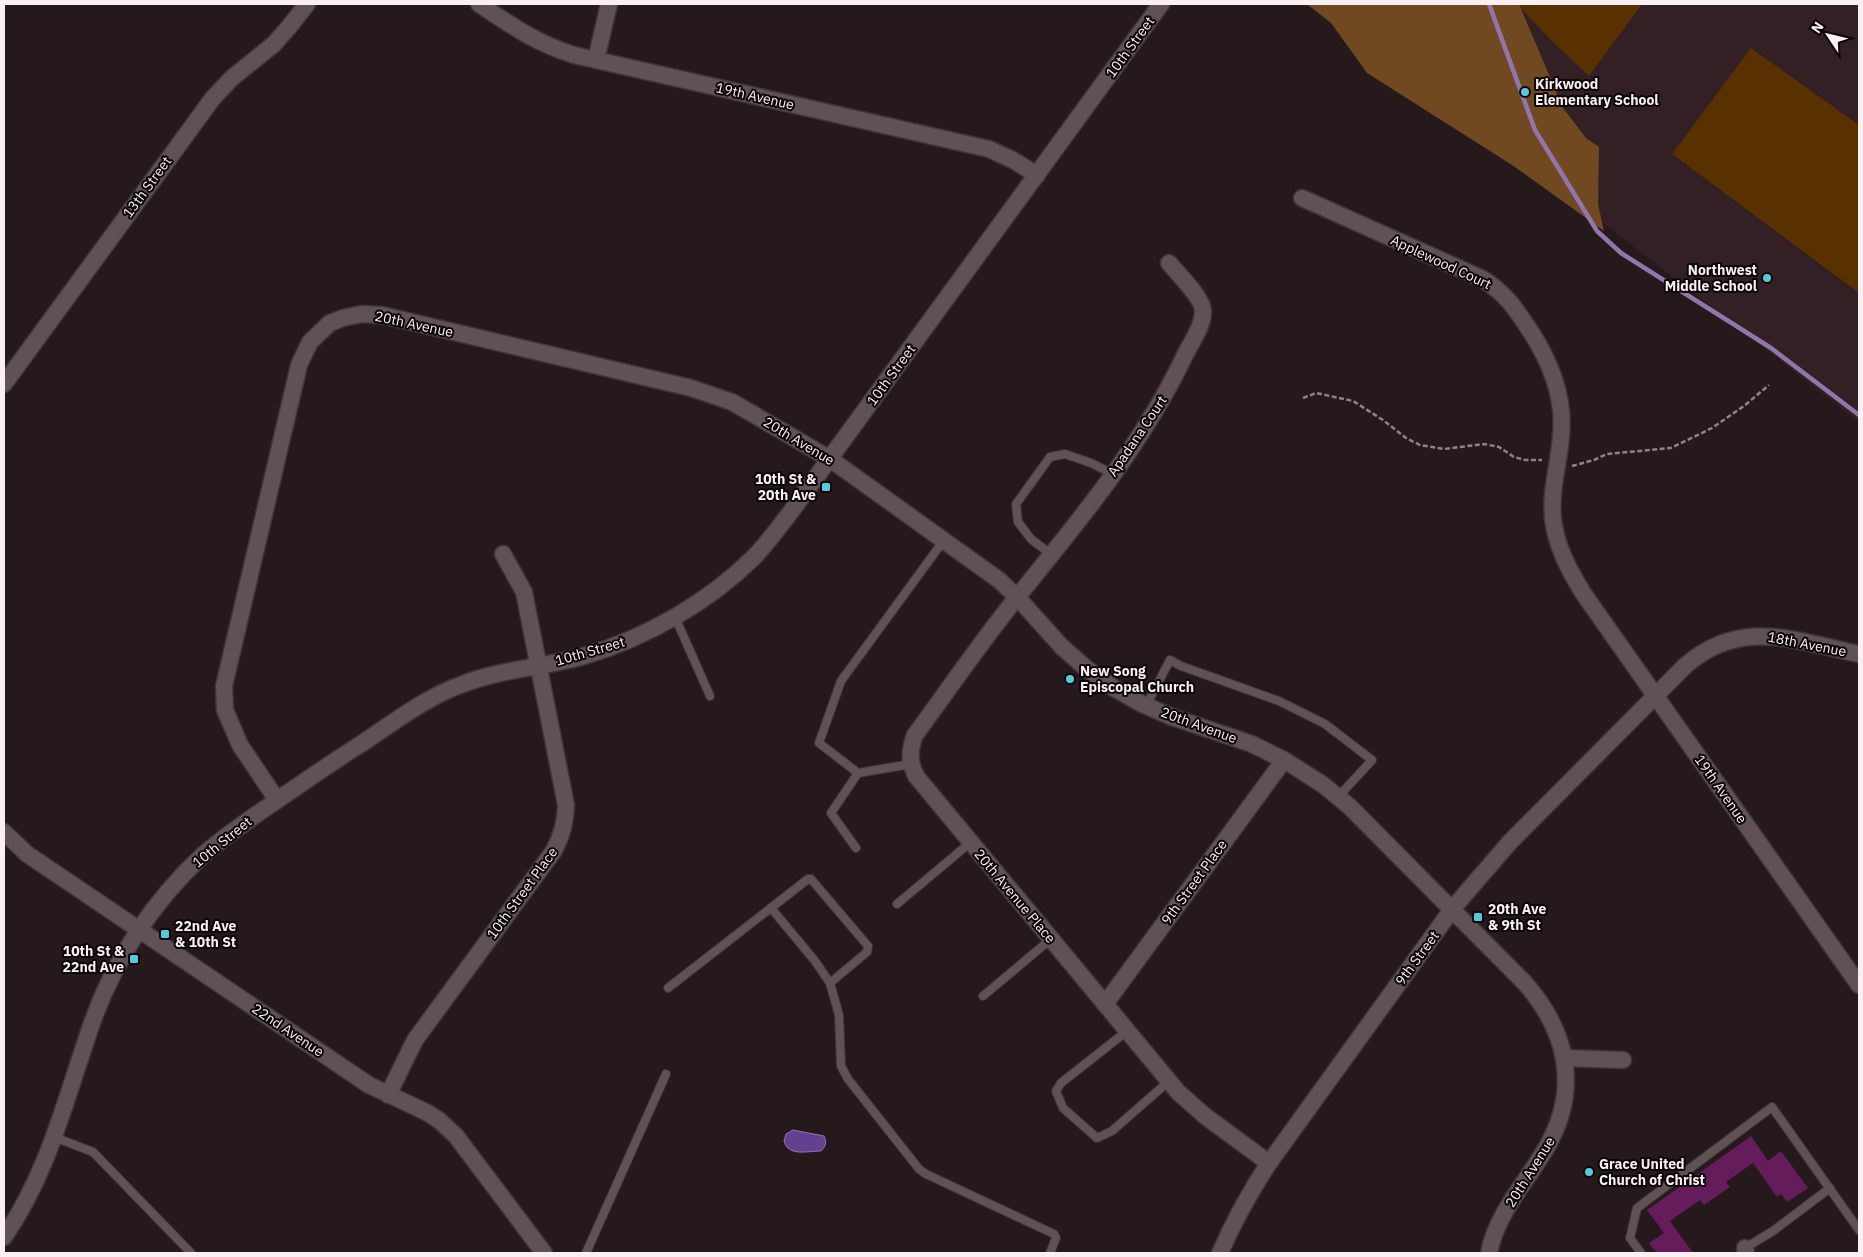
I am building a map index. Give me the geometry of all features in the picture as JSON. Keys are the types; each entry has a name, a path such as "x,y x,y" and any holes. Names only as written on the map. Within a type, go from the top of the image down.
{"street":[{"name":"13th Street","path":"4,384 213,98 232,78 274,44 306,4"},
{"name":"19th Avenue","path":"479,4 527,36 551,48 596,60 989,149 1037,174"},
{"path":"596,60 609,4"},
{"name":"10th Street","path":"4,1237 43,1166 100,1002 115,971 139,930 177,881 203,855 233,830 384,729 445,691 465,683 583,656 635,638 675,617 715,590 754,557 830,459 1162,4"},
{"name":"Applewood Court","path":"1302,198 1483,279 1512,302 1544,352 1558,388 1562,412 1562,436 1552,495 1553,520 1558,545 1566,564 1583,593"},
{"name":"Apadana Court","path":"1017,597 1052,555 1150,421 1168,390 1200,325 1204,312 1199,300 1170,263"},
{"name":"20th Avenue","path":"277,800 240,745 225,710 224,686 299,365 310,342 330,323 361,314 382,315 691,388 732,402 830,459 999,580 1017,597 1062,648 1080,664 1114,688 1146,706 1172,717 1252,744 1302,770 1338,797 1453,908 1540,999 1550,1015 1559,1036 1566,1077 1564,1100 1549,1144 1511,1200 1500,1221 1489,1253"},
{"name":"10th Street Place","path":"388,1095 416,1040 553,852 560,840 565,821 566,805 524,592 503,554"},
{"name":"19th Avenue","path":"1583,593 1859,985"},
{"path":"911,764 910,747 915,735 1017,597"},
{"name":"18th Avenue","path":"1655,696 1697,655 1733,638 1772,636 1859,654"},
{"name":"9th Street","path":"1220,1253 1248,1195 1269,1163 1453,908 1510,842 1655,696"},
{"name":"9th Street Place","path":"1105,1004 1284,760"},
{"name":"20th Avenue Place","path":"911,764 916,776 1178,1092 1205,1116 1269,1163"},
{"name":"22nd Avenue","path":"4,832 28,854 369,1085 428,1113 440,1121 456,1136 544,1253"},
{"path":"1564,1058 1622,1060"}],"lane":[{"path":"1052,555 1031,538 1018,522 1016,504 1050,457 1065,454 1113,474"},
{"path":"858,773 819,743 841,681 944,540"},
{"path":"675,617 710,696"},
{"path":"1146,706 1170,660 1181,666 1279,701 1325,724 1372,760 1338,797"},
{"path":"856,848 831,813 858,773 911,764"},
{"path":"897,904 971,842"},
{"path":"668,988 808,879 811,879 868,946 867,952 830,983"},
{"path":"771,908 815,961 830,983 838,1008 840,1060 844,1073 912,1162 926,1174 1056,1235 1050,1253"},
{"path":"983,996 1051,938"},
{"path":"1127,1031 1061,1083 1056,1091 1064,1108 1097,1138 1112,1132 1169,1081"},
{"path":"586,1253 666,1074"},
{"path":"1641,1253 1630,1238 1637,1208 1772,1107 1859,1230"},
{"path":"54,1137 93,1152 191,1253"},
{"path":"1745,1251 1830,1188"}],"path":[{"path":"1303,398 1316,393 1353,401 1383,420 1406,438 1420,445 1444,449 1484,444 1499,447 1514,457 1525,460 1541,460 1568,467 1594,460 1607,454 1671,448 1712,428 1744,406 1769,385"}],"shaded area":[{"name":"Kirkwood Elementary School","path":"1309,4 1519,4 1563,108 1586,138 1599,147 1598,204 1604,231 1512,165 1367,73 1331,23"},
{"name":"Northwest Middle School","path":"1323,4 1859,4 1859,422 1548,180"},
{"path":"1517,4 1642,4 1589,76"},
{"path":"1751,48 1859,125 1859,293 1672,154"},
{"path":"793,1130 824,1136 825,1146 821,1151 799,1152 790,1149 784,1141 786,1134"}],"building":[{"path":"1751,1136 1768,1161 1781,1151 1808,1188 1787,1202 1781,1194 1777,1197 1753,1163 1726,1182 1730,1187 1704,1205 1700,1200 1670,1221 1693,1253 1657,1253 1649,1243 1664,1233 1647,1210"}],"waterway":[{"path":"1489,4 1535,130 1597,231 1621,253 1771,348 1859,415"}],"place":[{"name":"Kirkwood Elementary School","path":"1525,92"},
{"name":"Northwest Middle School","path":"1767,278"},
{"name":"10th St & 20th Ave","path":"826,487"},
{"name":"New Song Episcopal Church","path":"1070,679"},
{"name":"20th Ave & 9th St","path":"1478,917"},
{"name":"22nd Ave & 10th St","path":"165,934"},
{"name":"10th St & 22nd Ave","path":"134,959"},
{"name":"Grace United Church of Christ","path":"1589,1172"}]}
